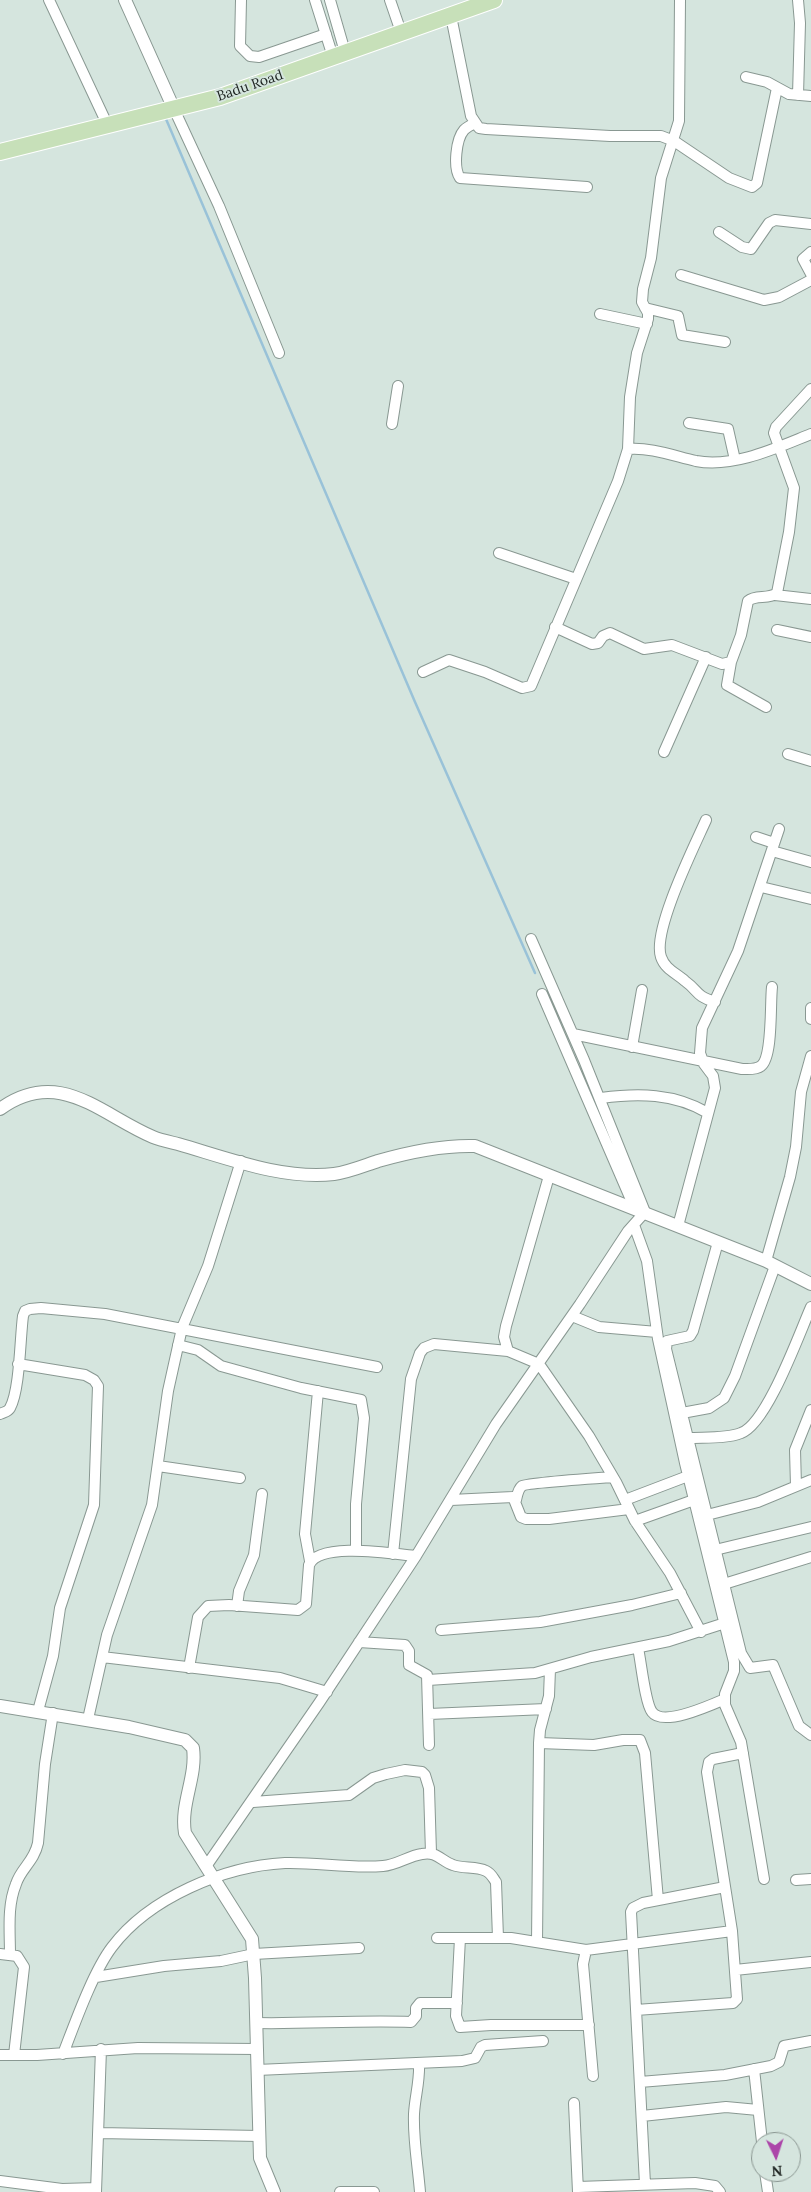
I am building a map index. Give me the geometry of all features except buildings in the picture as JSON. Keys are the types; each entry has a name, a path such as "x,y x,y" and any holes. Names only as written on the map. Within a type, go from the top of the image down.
{"main road":[{"name":"Badu Road","path":"0,152 220,97 494,0"}],"street":[{"path":"49,0 108,126"},
{"path":"124,0 219,206 279,353"},
{"path":"241,0 240,46 250,56 259,57 326,34"},
{"path":"315,0 326,34 339,54"},
{"path":"330,0 339,54"},
{"path":"390,0 401,32"},
{"path":"423,672 449,660 522,688 529,688 618,481 628,449 630,397 637,354 647,324 648,313 642,295 651,258 661,178 674,141 680,108 680,0"},
{"path":"798,0 800,23 798,95"},
{"path":"451,16 475,123 486,129 610,136 651,135 674,141 729,178 747,186 755,186 777,88"},
{"path":"800,23 811,23"},
{"path":"746,77 767,82 780,91 811,96"},
{"path":"475,123 463,131 461,136 456,166 460,178 587,187"},
{"path":"719,232 742,247 751,249 769,223 775,220 811,224"},
{"path":"811,252 803,259 811,274"},
{"path":"681,275 764,300 779,297 811,280"},
{"path":"645,308 678,316 682,335 725,342"},
{"path":"600,314 647,324"},
{"path":"392,424 398,386"},
{"path":"775,595 781,575 794,495 793,483 774,433 776,427 811,389"},
{"path":"689,422 728,429 735,460"},
{"path":"628,449 673,454 697,461 735,460 811,434"},
{"path":"498,553 576,578"},
{"path":"766,707 727,685 731,662 741,635 748,601 755,597 775,595 811,599"},
{"path":"555,627 592,644 598,643 603,636 610,633 644,649 672,645 722,664 731,662"},
{"path":"777,630 811,638"},
{"path":"664,752 706,657"},
{"path":"788,754 811,761"},
{"path":"706,820 670,906 659,940 659,949 666,967 689,984 696,994 715,1002"},
{"path":"678,1226 715,1081 701,1060 702,1028 738,951 779,829"},
{"path":"756,837 773,847 811,862"},
{"path":"761,887 811,899"},
{"path":"63,2054 96,1977 111,1949 133,1926 210,1871 253,1802 416,1556 496,1424 634,1225 640,1210 600,1098 531,939"},
{"path":"573,1034 742,1069 758,1068 763,1065 769,1050 772,988"},
{"path":"632,1047 642,990"},
{"path":"542,994 640,1210"},
{"path":"811,1008 811,1019"},
{"path":"682,1413 709,1408 724,1398 735,1376 770,1264 796,1147 801,1092 811,1056"},
{"path":"0,1109 22,1095 35,1092 85,1099 153,1137 241,1162 292,1172 335,1174 413,1152 459,1146 475,1146 718,1242 811,1284"},
{"path":"600,1098 635,1094 658,1096 677,1100 708,1113"},
{"path":"88,1719 110,1628 148,1518 158,1466 168,1391 182,1328 208,1266 241,1162"},
{"path":"508,1351 504,1337 506,1326 549,1176"},
{"path":"634,1225 647,1261 657,1332 688,1476 725,1623 734,1667 725,1699 728,1716 739,1736 743,1753 764,1879"},
{"path":"718,1242 693,1331 690,1336 671,1338 666,1344 743,1660 750,1668 773,1665 799,1726 811,1736"},
{"path":"688,1438 729,1436 748,1430 766,1406 811,1307"},
{"path":"0,1414 8,1411 11,1406 18,1364 22,1316 25,1311 30,1309 56,1308 105,1314 376,1366"},
{"path":"572,1316 599,1326 657,1332"},
{"path":"393,1554 410,1379 420,1352 434,1344 508,1351 539,1364 589,1436 613,1476 635,1521 662,1560 701,1632"},
{"path":"178,1345 198,1350 221,1366 318,1391 356,1398 363,1404 363,1435 356,1504 356,1550"},
{"path":"18,1364 85,1375 94,1380 98,1386 94,1505 60,1608 53,1656 38,1711"},
{"path":"189,1668 195,1628 203,1610 208,1606 288,1610 303,1608 310,1561 305,1534 318,1391"},
{"path":"796,1486 795,1450 811,1410"},
{"path":"158,1466 240,1478"},
{"path":"613,1476 581,1481 527,1483 520,1489 516,1500 516,1510 521,1517 526,1519 549,1519 627,1505 688,1476"},
{"path":"707,1515 758,1502 811,1480"},
{"path":"238,1606 239,1591 253,1563 262,1494"},
{"path":"451,1500 507,1496 516,1500"},
{"path":"635,1521 694,1500"},
{"path":"715,1550 811,1526"},
{"path":"310,1561 326,1553 356,1550 416,1556"},
{"path":"724,1584 811,1557"},
{"path":"442,1630 540,1622 632,1605 681,1593"},
{"path":"428,1680 520,1675 638,1648 701,1632 725,1623"},
{"path":"359,1642 405,1645 409,1651 409,1665 425,1672 428,1680 429,1745"},
{"path":"638,1648 649,1706 657,1716 679,1715 725,1699"},
{"path":"102,1657 280,1678 327,1692"},
{"path":"536,1942 539,1743 546,1709 550,1669"},
{"path":"0,1706 129,1726 190,1743 193,1748 193,1763 184,1806 183,1824 185,1833 252,1939 261,2164 274,2192"},
{"path":"429,1714 546,1709"},
{"path":"14,2055 25,1975 22,1961 17,1956 5,1954 12,1897 18,1879 36,1854 45,1764 53,1714"},
{"path":"539,1743 594,1745 623,1740 640,1740 645,1753 658,1900"},
{"path":"636,2010 733,2003 737,1999 732,1931 707,1765 713,1759 743,1753"},
{"path":"253,1802 349,1795 374,1778 386,1774 405,1770 422,1772 425,1775 429,1788 431,1853"},
{"path":"210,1871 287,1863 350,1868 386,1866 408,1858 431,1853 439,1856 451,1865 486,1870 491,1874 496,1882 498,1938"},
{"path":"796,1880 811,1879"},
{"path":"645,2184 631,1943 633,1908 643,1903 725,1886"},
{"path":"437,1938 498,1938 586,1950 732,1931"},
{"path":"460,1938 457,2003 457,2021 460,2027 491,2025 589,2025"},
{"path":"96,1977 164,1966 222,1961 254,1954 359,1948"},
{"path":"586,1950 583,1964 593,2076"},
{"path":"735,1970 811,1962"},
{"path":"256,2023 309,2024 353,2020 411,2022 416,2016 416,2008 420,2003 457,2003"},
{"path":"257,2070 471,2059 485,2045 543,2041"},
{"path":"640,2082 725,2075 776,2065 784,2046 811,2041"},
{"path":"0,2055 63,2054 101,2049 256,2049"},
{"path":"4,2182 96,2190 101,2049"},
{"path":"419,2063 420,2083 415,2101 414,2131 420,2192"},
{"path":"754,2069 761,2132"},
{"path":"574,2103 578,2189 633,2188 645,2184 708,2184 715,2186 720,2192"},
{"path":"642,2116 721,2107 758,2110"},
{"path":"98,2133 259,2136"},
{"path":"340,2192 374,2192"}],"waterway":[{"path":"166,119 415,702 535,973"}]}
